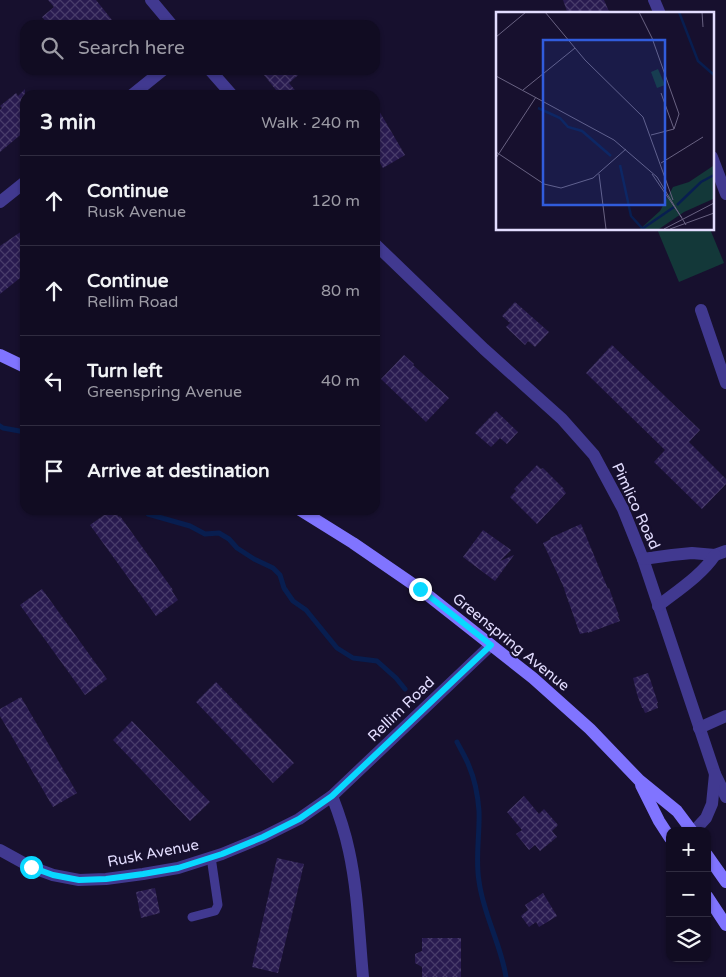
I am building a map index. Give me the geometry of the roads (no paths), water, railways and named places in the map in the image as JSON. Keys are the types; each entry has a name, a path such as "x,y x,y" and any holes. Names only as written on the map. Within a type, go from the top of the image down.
{"main road":[{"path":"0,355 20,365"},
{"name":"Greenspring Avenue","path":"308,515 420,589 533,678 578,718 639,780 676,811 690,827"},
{"name":"Greenspring Avenue","path":"639,780 658,821 666,832"},
{"path":"711,861 726,882"},
{"path":"711,902 726,925"}],"street":[{"path":"151,0 168,20"},
{"path":"654,0 659,12"},
{"path":"138,90 157,75"},
{"path":"214,75 228,90"},
{"path":"714,162 726,194"},
{"path":"0,202 20,186"},
{"name":"Pimlico Road","path":"380,249 484,349 562,419 594,455 623,509 643,559 715,774 726,797"},
{"path":"701,310 726,383"},
{"path":"643,559 692,553 720,553"},
{"path":"658,606 702,571 720,553"},
{"name":"Rellim Road","path":"332,796 491,645"},
{"path":"699,728 726,716"},
{"name":"Pimlico Road","path":"697,827 706,818 712,804 715,774"},
{"path":"332,796 350,852 363,977"},
{"name":"Rusk Avenue","path":"0,850 31,867 53,875 79,880 106,879 143,874 178,868 263,837 299,819 332,796"}],"lane":[{"path":"192,917 215,911 218,905 211,857"}],"waterway":[{"path":"0,426 20,431"},
{"path":"152,515 190,526 205,534 219,533 229,539 237,548 273,568 280,575 284,588 293,601 306,610 337,648 353,658 377,661 405,689"},
{"path":"457,742 468,763 476,789 479,811 477,864 479,881 484,905 504,965 506,977"}]}
